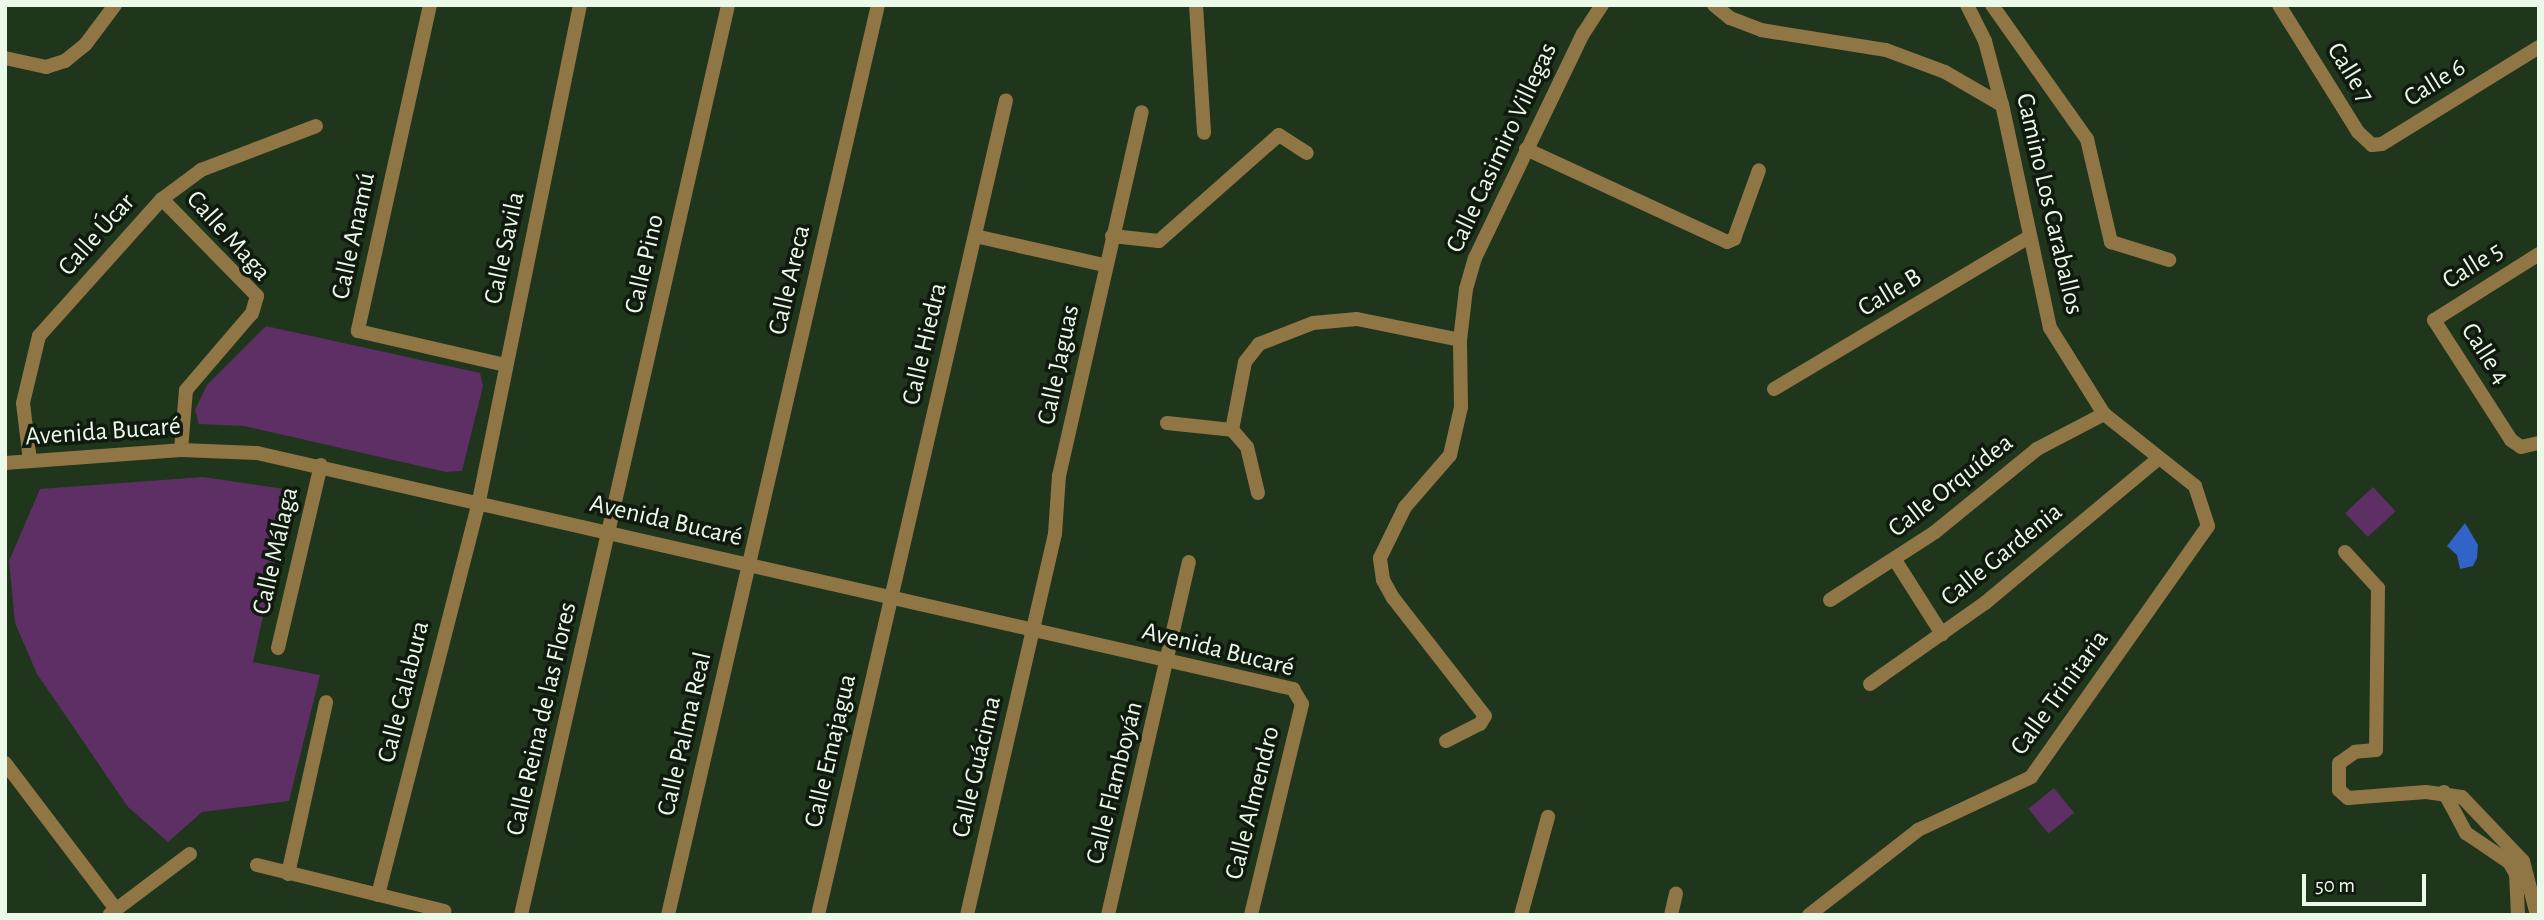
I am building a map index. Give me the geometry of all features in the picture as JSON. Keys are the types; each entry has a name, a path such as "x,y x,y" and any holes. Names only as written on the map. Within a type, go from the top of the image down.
{"street":[{"path":"5,58 46,67 65,61 85,45 114,5"},
{"name":"Calle Anamú","path":"430,5 358,331 505,365"},
{"name":"Calle Savila","path":"479,501 580,5"},
{"name":"Calle Pino","path":"609,534 728,5"},
{"name":"Calle Areca","path":"750,565 878,5"},
{"path":"1196,5 1204,133"},
{"name":"Calle Casimiro Villegas","path":"1446,741 1480,724 1485,716 1393,598 1383,580 1380,558 1405,507 1450,455 1461,407 1460,340 1475,258 1526,149 1602,5"},
{"path":"1714,5 1730,18 1761,30 1886,50 1945,72 2002,105"},
{"name":"Camino Los Caraballos","path":"1967,5 1985,41 2002,105 2050,328 2104,414 2195,486 2208,526"},
{"path":"1992,5 2087,139 2111,242 2169,260"},
{"name":"Calle 7","path":"2280,6 2358,132"},
{"name":"Calle 6","path":"2358,132 2372,145 2382,144 2539,47"},
{"name":"Calle Hiedra","path":"891,598 1006,100"},
{"name":"Calle Jaguas","path":"1034,630 1055,534 1059,476 1104,265 1142,112"},
{"name":"Calle Úcar","path":"30,461 23,403 39,336 162,199 201,170 316,126"},
{"path":"1112,236 1159,241 1279,135 1307,153"},
{"path":"1526,149 1727,242 1734,239 1759,170"},
{"name":"Calle Maga","path":"162,199 257,296 252,313 186,390 181,450"},
{"path":"975,236 1104,265"},
{"name":"Calle B","path":"1774,388 2029,237"},
{"name":"Calle 5","path":"2434,320 2539,254"},
{"path":"1232,430 1245,362 1259,344 1279,333 1313,323 1357,319 1460,340"},
{"name":"Calle 4","path":"2434,320 2511,440 2521,447 2539,443"},
{"name":"Calle Orquídea","path":"1830,600 1895,560 2037,449 2104,414"},
{"path":"1167,423 1232,430 1247,447 1258,493"},
{"name":"Avenida Bucaré","path":"5,463 181,450 257,453 479,501 609,534 1034,630 1169,664 1293,689 1302,704"},
{"name":"Calle Gardenia","path":"1870,684 1942,634 2159,458"},
{"name":"Calle Málaga","path":"278,648 321,465"},
{"name":"Calle Calabura","path":"377,895 479,501"},
{"name":"Calle Trinitaria","path":"1809,915 1910,835 2031,777 2208,526"},
{"name":"Calle Reina de las Flores","path":"521,915 609,534"},
{"path":"2345,551 2378,588 2376,750 2356,752 2339,763 2339,790 2348,798 2444,792 2470,803 2483,823 2523,861 2537,915"},
{"path":"1895,560 1942,634"},
{"name":"Calle Flamboyán","path":"1108,915 1169,664 1189,562"},
{"name":"Calle Palma Real","path":"668,915 750,565"},
{"name":"Calle Emajagua","path":"818,915 891,598"},
{"name":"Calle Guácima","path":"967,915 1034,630"},
{"path":"288,874 326,702"},
{"name":"Calle Almendro","path":"1251,915 1302,704"},
{"path":"5,763 112,912 190,854"},
{"path":"2444,792 2466,833 2509,862 2516,874 2518,915"},
{"path":"1521,915 1548,817"},
{"path":"257,865 444,911"},
{"path":"1671,915 1676,894"}],"shaded area":[{"path":"266,326 480,373 483,386 462,471 446,472 244,426 199,424 195,410 207,385"},
{"path":"203,477 284,489 288,501 253,662 320,675 289,801 202,812 168,842 128,807 37,674 15,623 9,561 40,489"},
{"path":"2373,487 2396,511 2368,537 2345,513"},
{"path":"2054,788 2074,813 2048,834 2028,809"}],"water":[{"path":"2465,523 2478,545 2477,558 2473,566 2460,569 2457,555 2447,546"}]}
